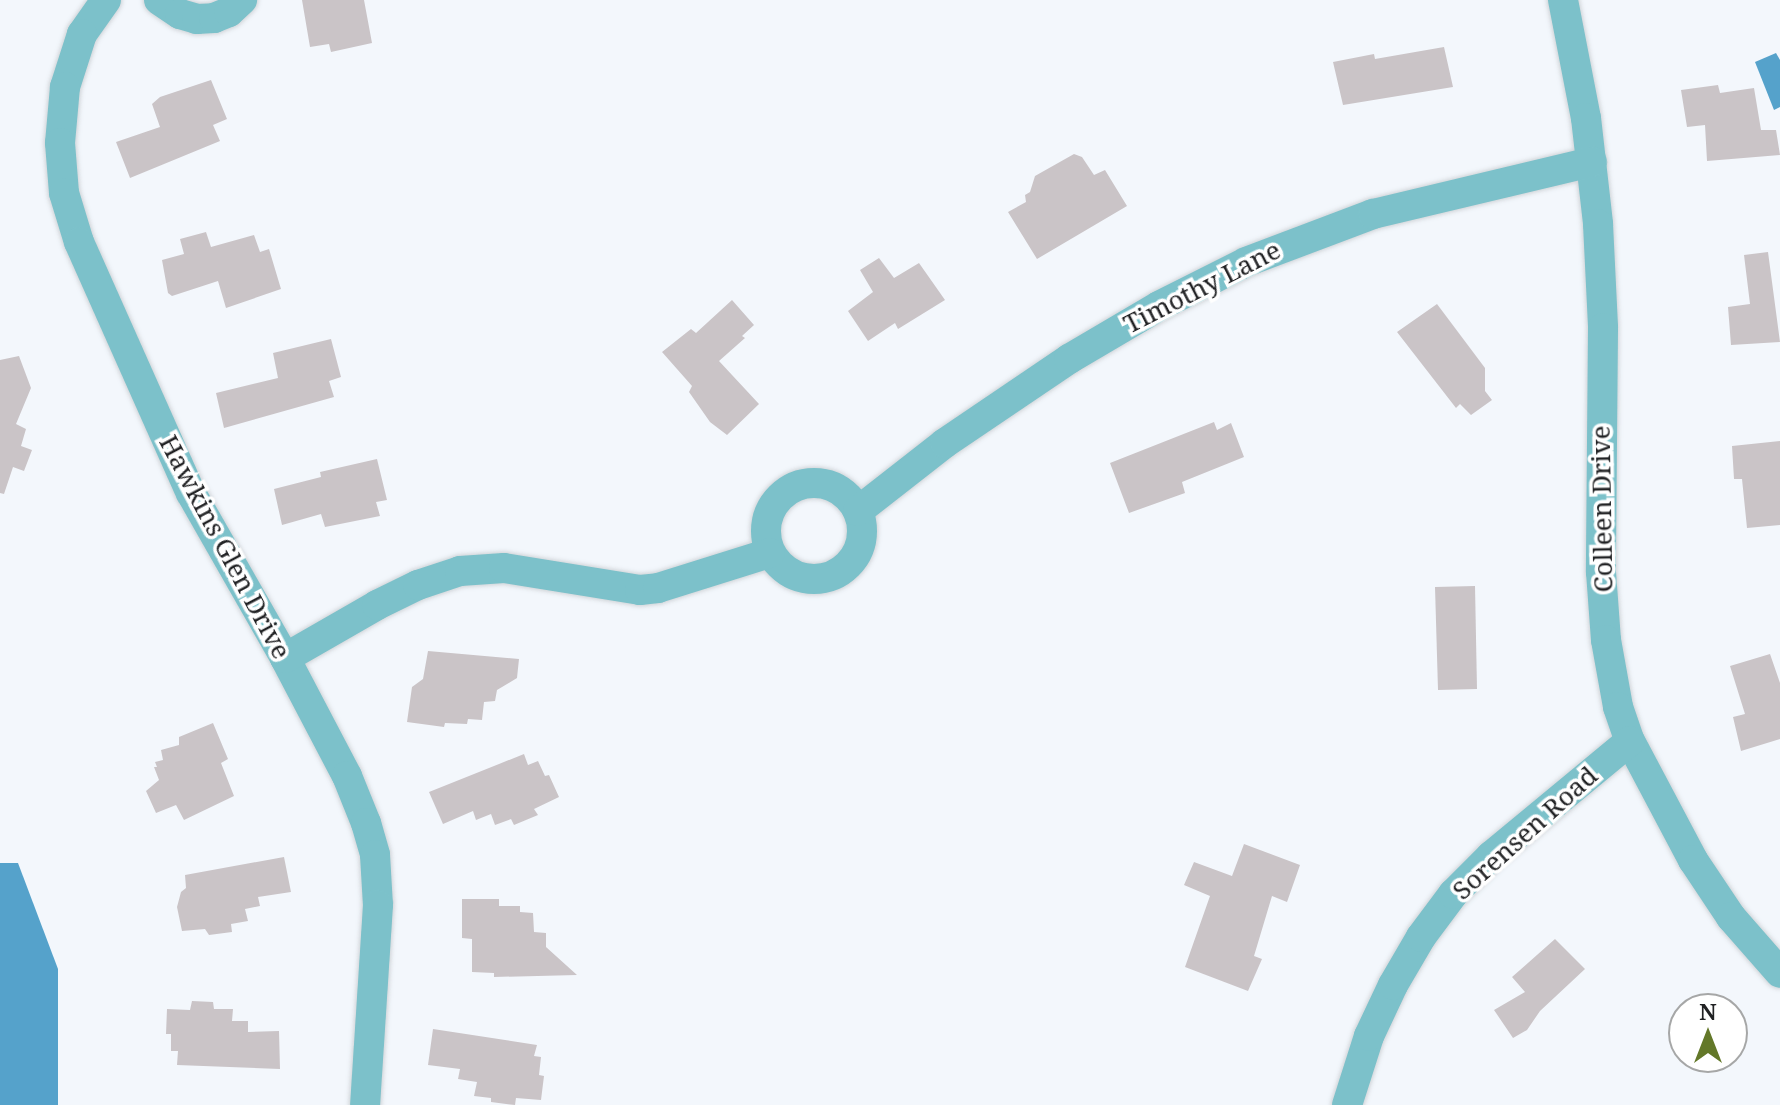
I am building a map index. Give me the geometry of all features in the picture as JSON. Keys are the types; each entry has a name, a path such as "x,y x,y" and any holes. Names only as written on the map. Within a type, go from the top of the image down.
{"street":[{"name":"Hawkins Glen Drive","path":"106,0 82,34 65,87 60,143 69,212 129,359 191,493 285,658 354,792 375,855 378,905 365,1105"},
{"path":"159,0 180,14 197,19 222,15 242,0"},
{"name":"Colleen Drive","path":"1563,0 1592,162 1603,289 1601,572 1606,640 1618,707 1630,741 1693,860 1731,917 1780,973"},
{"name":"Timothy Lane","path":"858,511 945,443 1069,359 1159,306 1246,262 1373,214 1592,162"},
{"path":"804,484 828,485 843,492 858,511 862,526 859,549 845,568 831,576 800,578 779,565 770,553 766,521 772,506 789,490 804,484"},
{"path":"285,658 400,593 460,571 504,568 640,590 658,588 770,553"},
{"name":"Sorensen Road","path":"1347,1105 1369,1036 1393,985 1421,937 1453,894 1491,856 1630,741"}],"water":[{"path":"1776,53 1780,60 1780,107 1774,110 1755,62"},
{"path":"0,863 18,863 58,969 58,1105 0,1105"}],"building":[{"path":"302,0 364,0 372,43 331,52 329,44 310,47"},
{"path":"1444,47 1453,87 1343,105 1333,62 1374,54 1375,59"},
{"path":"211,80 227,119 213,125 220,141 130,178 116,142 160,127 152,104 160,97"},
{"path":"1718,85 1720,93 1754,88 1761,130 1776,130 1780,155 1707,161 1705,125 1687,127 1681,90"},
{"path":"1074,154 1082,157 1094,175 1105,170 1127,206 1037,259 1008,212 1026,202 1025,195 1030,192 1035,176"},
{"path":"206,232 211,247 254,235 260,252 269,249 281,289 226,308 218,281 172,296 168,293 162,260 184,254 180,239"},
{"path":"1768,252 1780,342 1731,345 1728,307 1750,304 1744,255"},
{"path":"879,258 894,278 919,263 945,300 898,329 895,323 868,341 848,311 873,292 860,270"},
{"path":"732,300 754,325 742,336 745,338 719,361 759,404 727,435 710,422 689,392 692,386 662,352 691,329 696,333"},
{"path":"1437,304 1485,368 1485,391 1492,400 1471,415 1460,404 1456,408 1397,332"},
{"path":"331,339 341,377 329,381 334,397 224,428 216,393 278,378 273,353"},
{"path":"19,356 31,388 16,424 26,429 21,446 32,450 24,471 13,467 4,494 0,493 0,360"},
{"path":"1214,422 1217,430 1231,423 1244,457 1182,482 1185,493 1129,513 1110,463"},
{"path":"1780,441 1780,525 1747,528 1742,479 1734,479 1732,446"},
{"path":"377,459 387,500 376,502 380,516 325,527 321,514 282,525 274,489 321,477 320,472"},
{"path":"1475,586 1477,689 1438,690 1435,587"},
{"path":"428,651 519,659 517,678 497,690 495,701 484,702 482,720 468,719 467,724 445,723 444,727 407,722 412,687 423,679"},
{"path":"1770,654 1780,683 1780,739 1741,751 1733,717 1745,714 1730,666"},
{"path":"213,723 228,759 221,763 234,796 184,820 176,805 156,813 146,791 159,780 154,767 157,767 155,762 163,760 161,750 179,745 179,737"},
{"path":"524,754 528,765 538,761 545,776 549,775 559,797 534,809 538,815 514,825 511,819 495,825 491,814 476,820 473,811 443,824 429,792"},
{"path":"1244,844 1300,865 1287,902 1272,896 1254,956 1262,959 1248,991 1185,967 1210,896 1184,885 1194,862 1232,876"},
{"path":"284,857 291,892 258,897 260,906 245,909 248,921 231,924 232,932 209,935 205,929 182,931 177,907 181,892 186,888 185,875"},
{"path":"462,899 499,899 499,906 520,906 520,912 533,913 534,932 546,933 546,947 577,975 494,977 494,973 472,972 472,939 462,938"},
{"path":"1555,939 1585,969 1540,1011 1527,1030 1513,1038 1494,1010 1525,992 1512,977"},
{"path":"192,1001 213,1002 214,1009 233,1009 232,1021 248,1021 248,1032 279,1031 280,1069 177,1065 178,1051 171,1051 171,1034 166,1034 167,1009 190,1010"},
{"path":"433,1029 537,1045 534,1056 541,1057 539,1075 544,1076 541,1100 516,1098 515,1105 474,1096 477,1082 458,1079 460,1069 428,1065"}]}
